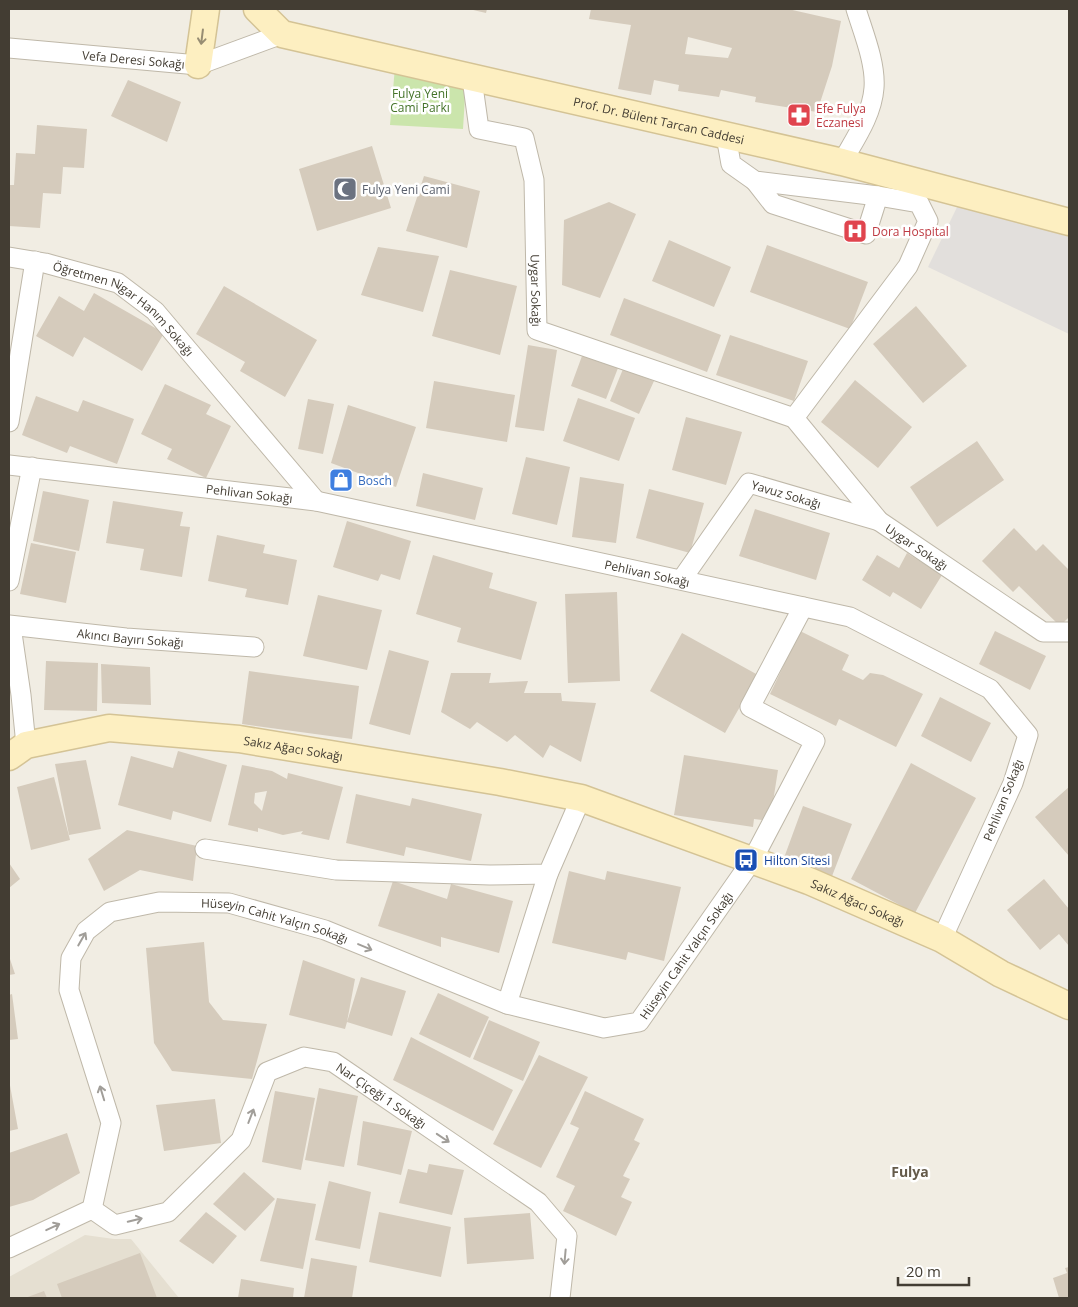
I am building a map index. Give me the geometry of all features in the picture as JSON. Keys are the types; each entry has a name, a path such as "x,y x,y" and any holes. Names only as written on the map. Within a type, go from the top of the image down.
{"street":[{"path":"198,66 206,9"},
{"path":"257,9 282,34"},
{"path":"842,162 865,122 874,88 868,46 856,9"},
{"name":"Vefa Deresi Sokağı","path":"9,48 198,66 282,34"},
{"name":"Prof. Dr. Bülent Tarcan Caddesi","path":"282,34 472,79 842,162 1069,222"},
{"name":"Uygar Sokağı","path":"472,79 479,129 524,138 534,180 537,330 794,418 879,521 1044,632 1069,632"},
{"path":"726,136 731,164 754,182 773,204 866,234 878,196"},
{"path":"754,182 878,196 918,203 928,221 908,266 794,418"},
{"name":"Öğretmen Nigar Hanım Sokağı","path":"9,257 35,261 118,283 155,312 316,500"},
{"path":"9,422 35,261"},
{"name":"Pehlivan Sokağı","path":"9,465 316,500 850,617 990,689 1028,735 1013,783 942,939"},
{"path":"9,580 32,468"},
{"name":"Yavuz Sokağı","path":"682,579 749,483 879,521"},
{"name":"Hüseyin Cahit Yalçın Sokağı","path":"92,1209 111,1123 69,990 71,958 86,931 110,912 158,902 229,903 325,930 507,1004 604,1028 639,1022 754,859 815,741 750,707 803,607"},
{"path":"10,626 20,686 17,751"},
{"name":"Akıncı Bayırı Sokağı","path":"10,626 126,638 254,647"},
{"name":"Sakız Ağacı Sokağı","path":"17,751 109,728 239,739 500,782 581,798 809,880 942,939 1001,974 1069,1006"},
{"path":"507,1004 548,874 581,798"},
{"path":"205,849 336,870 490,875 548,874"},
{"name":"Nar Çiçeği 1 Sokağı","path":"92,1209 115,1225 168,1212 241,1140 267,1072 304,1057 333,1062 538,1202 567,1236 560,1298"},
{"path":"9,1248 92,1209"}],"shaded area":[{"path":"959,203 1069,237 1069,334 928,267"},
{"path":"85,1235 131,1239 179,1298 9,1298 9,1277"}],"green space":[{"name":"Fulya Yeni Cami Parkı","path":"395,67 466,81 463,129 390,125"}],"building":[{"path":"469,9 487,9 486,13"},
{"path":"591,9 788,9 841,21 832,66 817,112 755,102 756,97 721,90 719,97 678,91 679,85 654,80 651,95 618,89 631,25 589,19","holes":["688,37 732,48 728,58 685,54"]},
{"path":"128,80 181,102 167,142 111,116"},
{"path":"37,125 87,129 84,168 63,167 61,194 43,193 40,228 9,226 9,185 14,185 16,153 35,154"},
{"name":"Fulya Yeni Cami","path":"372,146 391,208 317,231 299,169"},
{"path":"424,176 480,191 467,248 406,231"},
{"path":"609,202 636,214 600,298 562,285 564,220"},
{"path":"669,240 731,267 714,307 652,281"},
{"path":"767,245 868,282 850,329 750,292"},
{"path":"378,247 439,256 423,312 361,295"},
{"path":"450,270 517,286 500,355 432,336"},
{"path":"224,286 317,340 285,397 240,371 245,362 196,334"},
{"path":"94,293 164,333 142,371 84,337 73,357 36,336 59,296 84,311"},
{"path":"624,298 721,335 707,372 610,335"},
{"path":"916,306 967,366 923,403 873,344"},
{"path":"730,335 808,361 794,401 716,375"},
{"path":"528,345 557,350 544,431 515,427"},
{"path":"582,356 618,368 606,399 571,386"},
{"path":"623,369 654,381 639,414 610,401"},
{"path":"855,380 912,427 878,468 821,422"},
{"path":"434,381 515,395 507,442 426,428"},
{"path":"165,384 211,405 206,414 231,426 206,478 167,459 172,449 141,434"},
{"path":"36,396 78,412 83,400 134,419 117,464 70,446 67,453 22,435"},
{"path":"578,398 635,418 619,461 563,441"},
{"path":"308,399 334,404 323,454 298,449"},
{"path":"348,405 416,427 396,487 331,463"},
{"path":"686,417 742,432 726,485 672,470"},
{"path":"977,441 1004,480 937,527 910,487"},
{"path":"526,457 570,467 557,525 512,514"},
{"path":"423,473 483,488 475,520 416,506"},
{"path":"580,477 624,484 616,543 572,537"},
{"path":"649,489 704,503 690,553 636,538"},
{"path":"43,491 89,500 79,551 33,541"},
{"path":"113,501 183,512 180,526 190,527 182,577 140,570 144,549 106,543"},
{"path":"755,509 830,533 816,580 739,556"},
{"path":"347,521 411,541 400,580 381,574 378,581 333,567"},
{"path":"1014,528 1036,551 1043,544 1069,570 1069,617 1060,626 1019,586 1013,592 982,561"},
{"path":"217,535 265,545 263,553 297,560 288,605 245,597 247,589 208,581"},
{"path":"31,543 76,552 66,603 20,594"},
{"path":"907,553 942,575 921,609 893,592 890,597 862,580 877,555 899,568"},
{"path":"433,555 493,573 489,588 537,602 521,660 457,642 461,628 416,614"},
{"path":"617,592 620,681 568,683 565,594"},
{"path":"318,595 382,610 367,670 303,656"},
{"path":"800,631 849,655 842,670 863,680 870,673 883,675 923,694 896,747 839,719 836,726 770,694"},
{"path":"995,631 1046,656 1030,690 979,664"},
{"path":"682,633 758,675 725,733 650,691"},
{"path":"389,650 429,661 410,735 369,724"},
{"path":"46,661 98,663 97,711 44,710"},
{"path":"101,664 150,667 151,705 102,703"},
{"path":"249,671 359,686 352,739 242,724"},
{"path":"451,673 491,673 489,683 528,681 524,693 561,693 562,701 596,703 581,762 550,745 543,758 515,735 507,742 477,722 470,729 441,712"},
{"path":"940,697 991,723 971,762 921,736"},
{"path":"178,751 227,765 211,822 173,811 171,820 118,805 131,756 173,768"},
{"path":"684,755 778,770 770,821 754,819 753,827 674,815"},
{"path":"86,760 101,829 69,835 55,764"},
{"path":"911,763 976,798 915,913 851,879"},
{"path":"242,765 272,771 287,779 288,773 343,787 329,840 301,834 303,831 283,835 258,828 258,832 228,825","holes":["267,791 262,811 254,803 255,793"]},
{"path":"54,777 70,840 31,850 17,787"},
{"path":"1069,787 1069,856 1035,817"},
{"path":"356,794 410,806 412,798 482,814 471,861 406,847 404,856 346,843"},
{"path":"803,806 852,824 829,884 781,866"},
{"path":"127,830 197,846 193,881 140,870 104,891 88,859"},
{"path":"9,863 20,879 9,888"},
{"path":"569,871 605,880 607,871 681,887 664,961 628,952 626,960 552,943"},
{"path":"1044,879 1069,909 1069,946 1059,934 1040,950 1007,910"},
{"path":"393,881 447,899 451,884 513,901 499,953 441,937 441,947 378,926"},
{"path":"204,942 209,1002 223,1020 267,1024 252,1079 172,1071 154,1043 146,948"},
{"path":"9,956 15,974 9,975"},
{"path":"303,960 355,979 345,1029 289,1015"},
{"path":"361,977 406,991 392,1036 347,1022"},
{"path":"438,993 489,1017 470,1058 419,1034"},
{"path":"12,994 18,1039 9,1040 9,995"},
{"path":"489,1020 540,1042 523,1081 473,1059"},
{"path":"411,1037 513,1090 493,1131 393,1080"},
{"path":"539,1055 588,1077 541,1168 493,1144"},
{"path":"9,1080 18,1129 9,1131"},
{"path":"319,1088 358,1096 344,1167 305,1160"},
{"path":"275,1091 315,1098 301,1170 262,1162"},
{"path":"585,1091 644,1119 634,1140 640,1143 623,1176 630,1179 621,1197 632,1202 616,1236 563,1211 575,1186 556,1177 579,1128 570,1124"},
{"path":"215,1099 221,1143 164,1151 156,1105"},
{"path":"363,1121 412,1131 401,1175 357,1165"},
{"path":"67,1133 80,1173 33,1200 9,1207 9,1153"},
{"path":"429,1164 464,1170 452,1215 399,1203 408,1169 427,1173"},
{"path":"244,1172 275,1199 245,1231 213,1204"},
{"path":"329,1181 371,1192 360,1249 315,1240"},
{"path":"277,1198 316,1204 303,1269 260,1261"},
{"path":"206,1212 237,1236 213,1264 179,1241"},
{"path":"379,1212 451,1227 441,1277 369,1262"},
{"path":"530,1213 534,1259 467,1264 464,1218"},
{"path":"140,1253 157,1298 62,1298 57,1284"},
{"path":"311,1258 357,1266 352,1298 304,1298"},
{"path":"1069,1267 1069,1298 1059,1298 1053,1278 1067,1273 1065,1268"},
{"path":"241,1279 294,1288 293,1298 238,1298"},
{"path":"44,1291 47,1298 25,1298"}],"place":[{"name":"Efe Fulya Eczanesi","path":"799,115"},
{"name":"Fulya Yeni Cami","path":"345,189"},
{"name":"Dora Hospital","path":"855,231"},
{"name":"Bosch","path":"341,480"},
{"name":"Hilton Sitesi","path":"746,860"}],"district":[{"name":"Fulya","path":"910,1171"}]}
